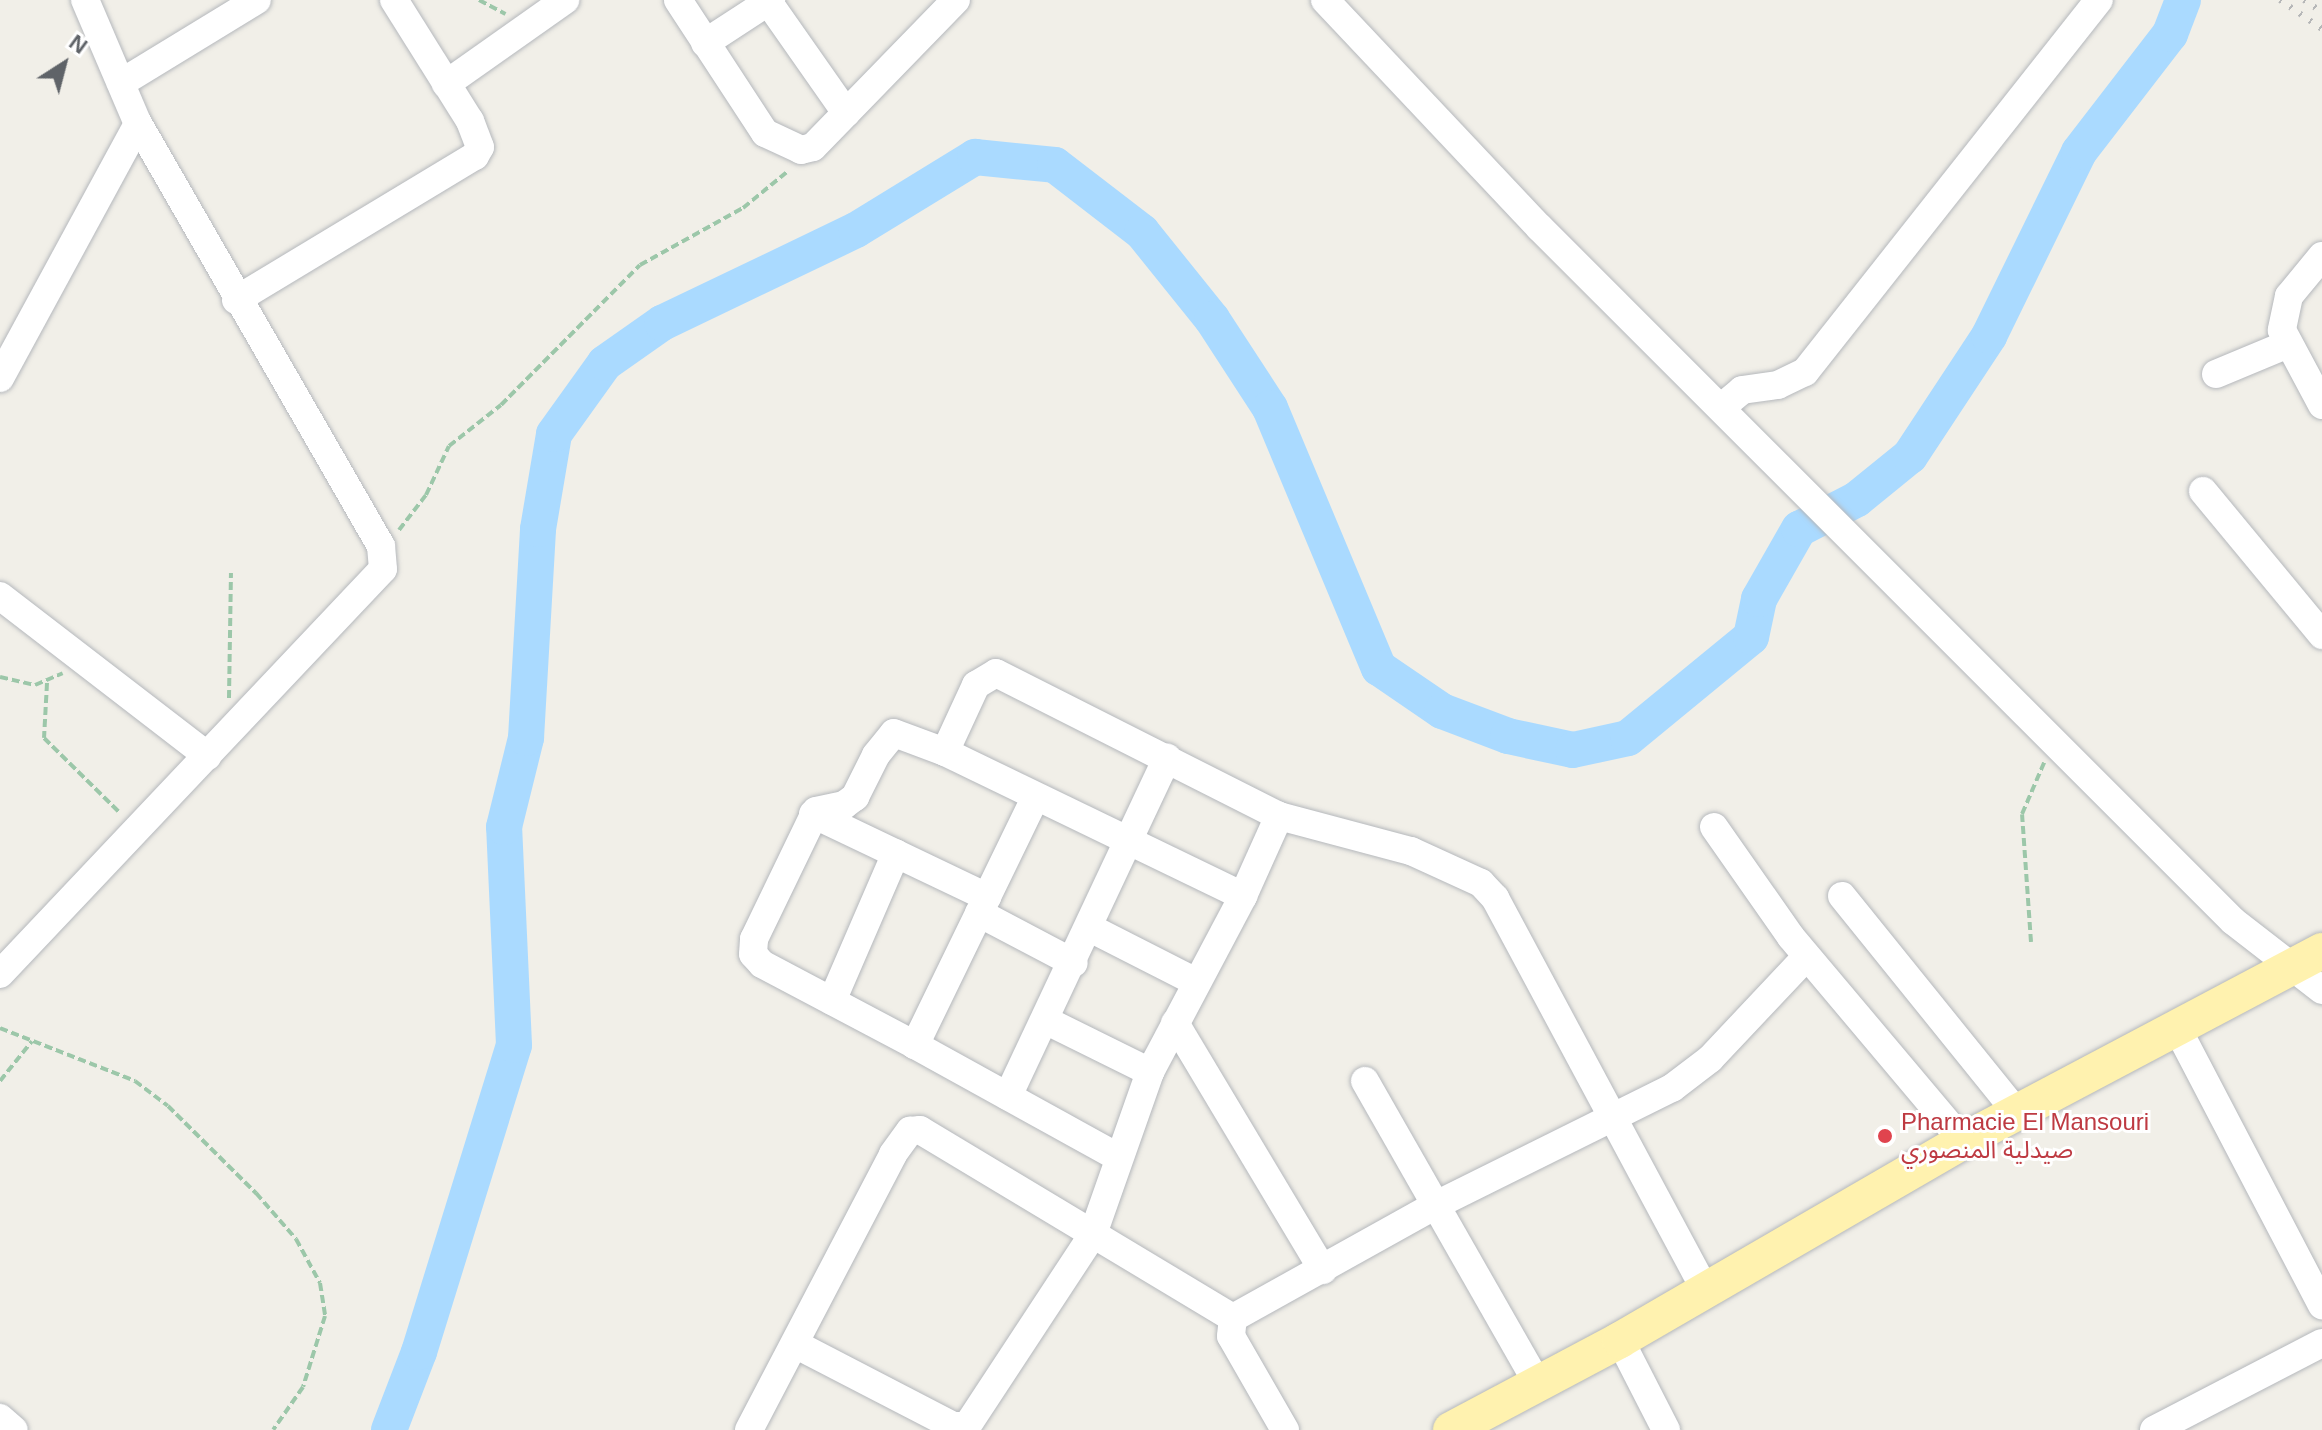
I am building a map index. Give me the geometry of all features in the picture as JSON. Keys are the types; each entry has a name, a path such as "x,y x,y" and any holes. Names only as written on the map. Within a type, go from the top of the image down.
{"main road":[{"path":"1451,1430 1620,1340 1963,1141 2307,959"}],"street":[{"path":"0,974 377,580 383,551 236,300 138,124 85,0"},
{"path":"121,83 257,0"},
{"path":"236,300 475,156 480,147 476,131 394,0"},
{"path":"446,84 565,0"},
{"path":"678,0 765,133 790,148 813,147 956,0"},
{"path":"1325,0 1539,227 1756,440 2233,921 2307,959 2322,990"},
{"path":"1722,407 1742,390 1778,385 1805,372 2099,0"},
{"path":"705,43 769,1 846,113"},
{"path":"0,378 138,124"},
{"path":"2322,256 2289,296 2282,330 2322,405"},
{"path":"2216,374 2288,344"},
{"path":"2203,491 2322,635"},
{"path":"0,596 208,756"},
{"path":"945,752 976,685 996,673 1279,816 1411,851 1481,883 1495,898 1610,1118 1706,1291"},
{"path":"1118,1157 832,1001 753,954 759,925 813,814 855,797 876,755 894,733 945,752 1035,798 1131,839 1243,896"},
{"path":"1008,1096 1047,1021 1167,758"},
{"path":"915,1045 1035,798"},
{"path":"813,814 896,853 1074,963"},
{"path":"795,1344 953,1426 967,1426 1093,1234 1150,1072 1243,896 1279,816"},
{"path":"1714,827 1806,957 1963,1141"},
{"path":"832,1001 896,853"},
{"path":"1842,896 2016,1112"},
{"path":"1090,928 1196,982"},
{"path":"1233,1318 1434,1206 1672,1088 1710,1059 1806,957"},
{"path":"1047,1021 1150,1072"},
{"path":"1175,1023 1323,1270"},
{"path":"2177,1028 2322,1305"},
{"path":"1365,1081 1537,1382"},
{"path":"749,1430 893,1154 910,1131 920,1130 1233,1318"},
{"path":"1233,1318 1231,1336 1285,1430"},
{"path":"1620,1340 1666,1430"},
{"path":"2154,1430 2322,1343"},
{"path":"0,1418 14,1430"}],"path":[{"path":"383,551 426,495 457,437 511,396 640,265 743,208 813,147"},
{"path":"230,733 231,573"},
{"path":"0,677 47,683 79,657"},
{"path":"47,683 44,738 137,830"},
{"path":"2031,942 2022,814 2055,739"},
{"path":"0,1028 146,1089 256,1193 296,1239 320,1283 325,1316 303,1387 273,1430"},
{"path":"0,1081 32,1041"}],"waterway":[{"path":"389,1430 419,1352 514,1045 504,827 526,738 538,529 554,434 605,363 662,323 856,230 975,157 1055,165 1142,232 1212,319 1270,408 1379,668 1442,711 1508,736 1573,750 1628,738 1751,637 1759,599 1799,529 1857,499 1910,456 1989,336 2079,152 2170,34 2183,0"}],"railway":[{"path":"2280,0 2322,29"},
{"path":"2304,0 2322,12"}],"place":[{"name":"Pharmacie El Mansouri صيدلية المنصوري","path":"1885,1136"}]}
